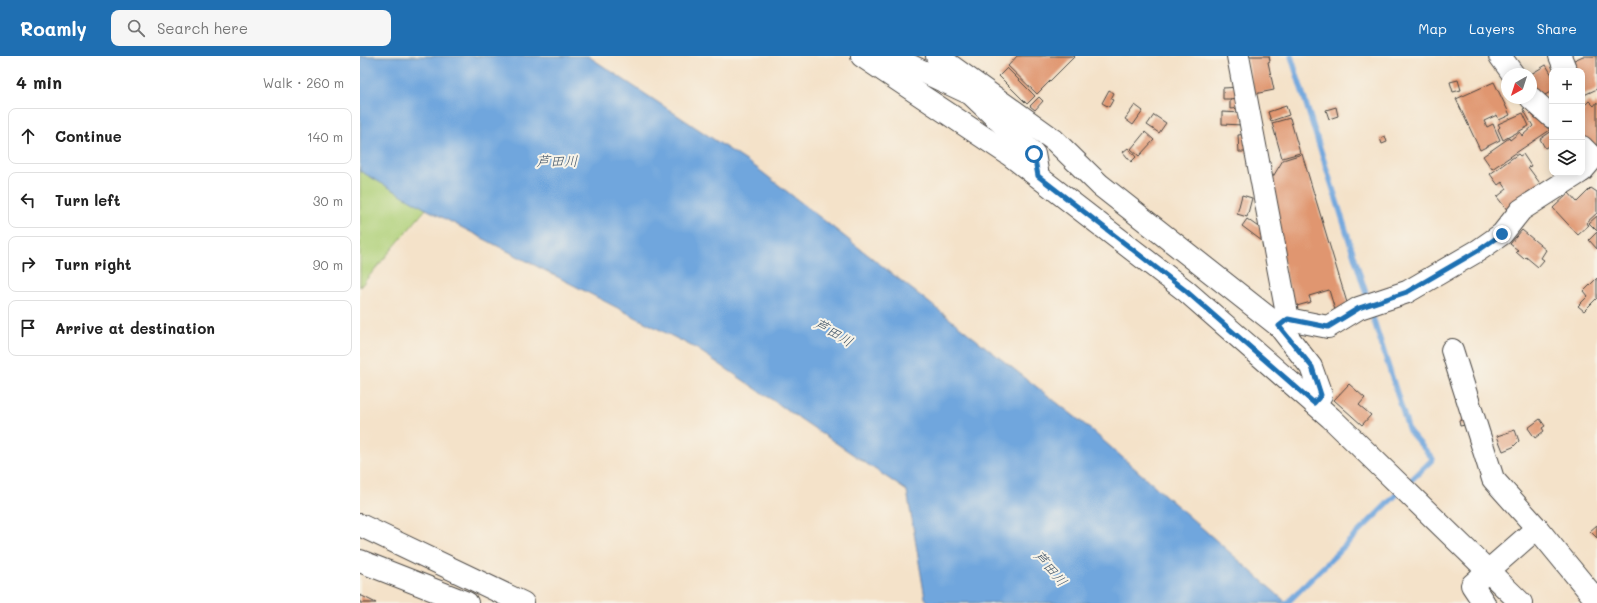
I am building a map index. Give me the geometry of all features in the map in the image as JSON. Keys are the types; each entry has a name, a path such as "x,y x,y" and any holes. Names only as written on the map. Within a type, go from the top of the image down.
{"street":[{"path":"890,56 974,89 1054,140 1100,185 1284,323 1312,367 1321,395 1314,403"},
{"path":"937,56 974,89 1034,154 1038,176"},
{"path":"1238,56 1284,323"},
{"path":"1500,56 1509,68"},
{"path":"1560,56 1565,68"},
{"path":"869,58 1010,155 1186,291 1314,403 1521,603"},
{"path":"1537,103 1549,114"},
{"path":"1284,323 1328,327 1359,308 1407,292 1479,250 1502,234 1521,210 1586,161"},
{"path":"1452,350 1493,479 1537,528 1597,602"},
{"path":"360,525 523,603"},
{"path":"1484,603 1472,586 1537,528"},
{"path":"360,547 377,553 390,555 406,546"},
{"path":"360,561 467,603"}],"green space":[{"path":"360,167 426,209 360,287"}],"water":[{"name":"芦田川","path":"360,56 588,56 757,168 1088,427 1287,603 929,603 925,598 907,491 697,349 426,209 360,171"}],"building":[{"path":"1017,56 1075,56 1037,94 1008,66"},
{"path":"1247,56 1269,56 1270,61 1268,62 1274,90 1254,94"},
{"path":"1583,56 1597,56 1597,89 1585,95 1585,68 1573,68 1570,62"},
{"path":"1546,65 1549,70 1549,93 1538,99 1537,97 1537,70"},
{"path":"1007,68 1035,96 1027,104 999,76"},
{"path":"1458,80 1461,90 1453,92 1450,82"},
{"path":"1494,82 1501,96 1501,104 1505,104 1510,115 1499,120 1497,115 1484,121 1487,127 1493,124 1500,140 1480,150 1456,99"},
{"path":"1241,87 1241,99 1223,99 1223,88"},
{"path":"1109,90 1114,93 1111,99 1113,100 1109,107 1102,103"},
{"path":"1039,97 1043,101 1035,110 1030,106"},
{"path":"1241,99 1242,108 1230,109 1230,100"},
{"path":"1589,101 1594,106 1597,102 1597,150 1594,149 1585,139 1585,105"},
{"path":"1135,105 1143,111 1133,125 1125,119"},
{"path":"1286,106 1289,115 1271,121 1268,112"},
{"path":"1336,107 1338,116 1329,119 1326,110"},
{"path":"1527,107 1533,116 1549,131 1492,169 1483,156 1509,138 1510,140 1520,132 1522,136 1533,126 1523,109"},
{"path":"1222,112 1242,113 1242,125 1222,124"},
{"path":"1523,113 1529,126 1503,140 1498,129 1500,127 1498,124"},
{"path":"1154,115 1166,123 1159,133 1147,125"},
{"path":"1290,118 1300,153 1282,158 1272,123"},
{"path":"1145,132 1154,140 1139,156 1131,149"},
{"path":"1549,133 1549,146 1545,148 1540,139"},
{"path":"1248,134 1249,152 1239,152 1238,135"},
{"path":"1385,136 1387,142 1382,144 1380,138"},
{"path":"1128,148 1136,157 1131,162 1123,152"},
{"path":"1302,154 1348,306 1335,310 1329,290 1309,296 1311,302 1293,307 1268,185 1283,160"},
{"path":"1518,154 1520,156 1523,154 1531,166 1528,167 1542,186 1508,211 1497,197 1507,189 1502,182 1498,185 1490,174"},
{"path":"1591,188 1597,192 1597,213 1586,223 1589,225 1578,235 1553,208 1569,193 1577,202"},
{"path":"1242,195 1252,198 1247,217 1237,214"},
{"path":"1597,216 1597,231 1589,223"},
{"path":"1247,219 1261,229 1264,236 1262,241 1242,226"},
{"path":"1522,230 1546,250 1541,258 1544,260 1538,267 1526,257 1524,259 1516,252 1518,250 1510,244"},
{"path":"1597,232 1597,249 1589,240"},
{"path":"1597,278 1597,298 1584,311 1578,306 1588,296 1584,291"},
{"path":"1349,384 1365,398 1359,405 1371,415 1362,425 1334,400"},
{"path":"1464,419 1465,425 1460,426 1459,421"},
{"path":"1540,419 1545,426 1542,428 1544,431 1535,438 1528,428"},
{"path":"1515,430 1519,441 1513,447 1503,451 1497,436"},
{"path":"1597,525 1597,538 1590,531"},
{"path":"360,595 376,603 360,603"}],"waterway":[{"path":"1291,56 1368,300"},
{"path":"1370,308 1409,431 1433,459 1406,485"},
{"path":"1287,603 1400,491"}],"route":[{"path":"1034,154 1038,176 1186,291 1314,403 1321,395 1312,367 1279,326 1288,319 1328,327 1359,308 1407,292 1479,250 1502,234"}]}
